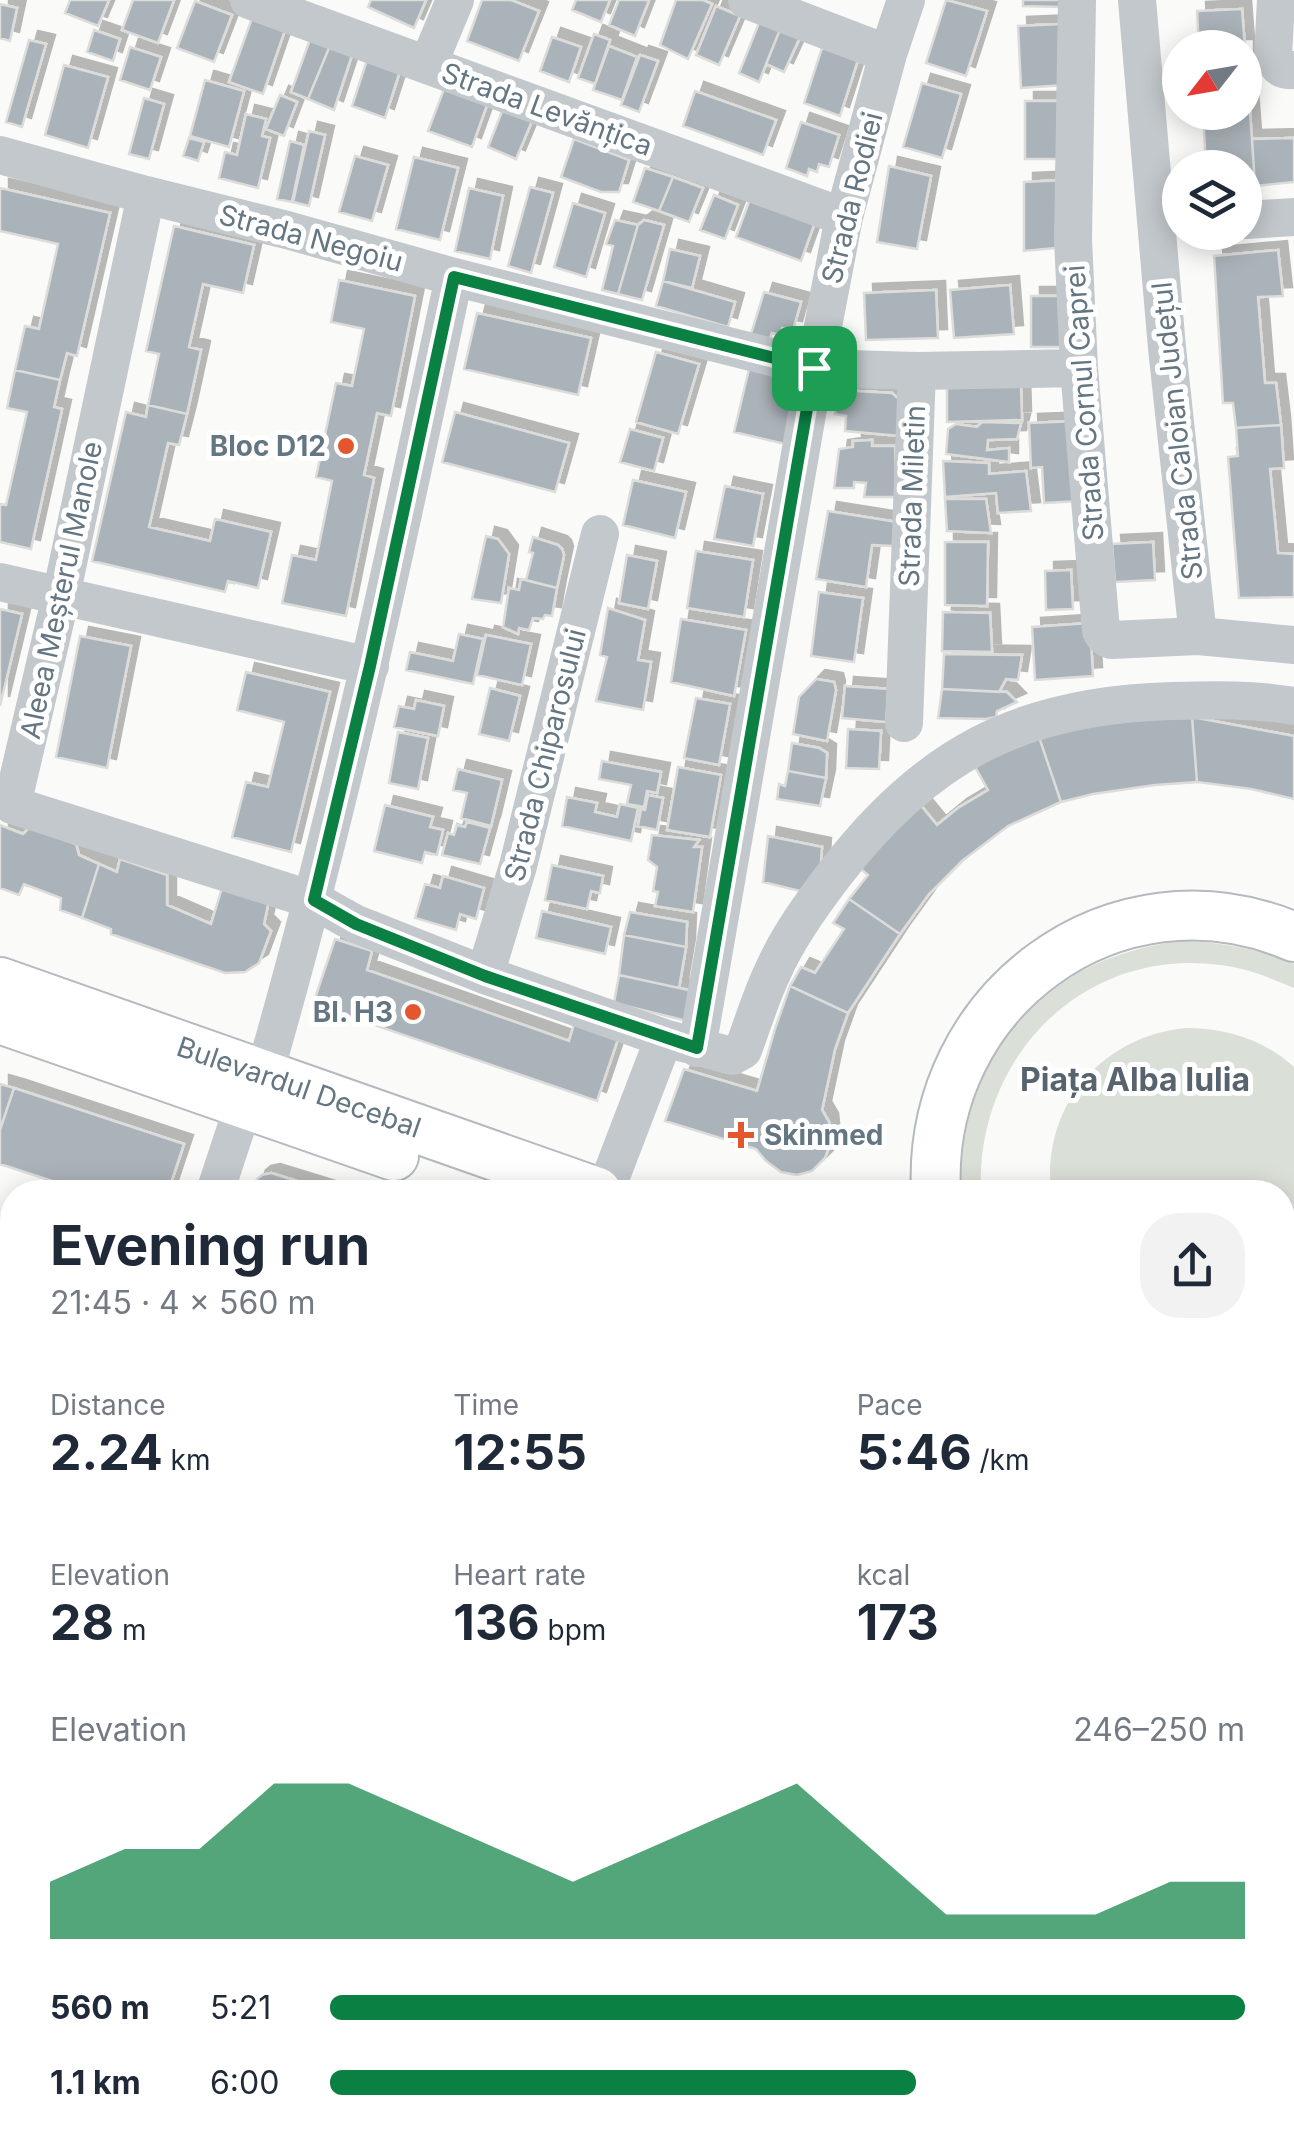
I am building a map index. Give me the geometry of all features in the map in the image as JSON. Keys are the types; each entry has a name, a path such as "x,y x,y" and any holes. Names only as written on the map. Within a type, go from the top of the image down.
{"main road":[{"path":"933,1180 945,1105 964,1055 999,1004 1049,960 1108,930 1172,917 1238,920 1294,937"},
{"name":"Bulevardul Decebal","path":"0,982 473,1180"},
{"name":"Bulevardul Decebal","path":"0,1019 557,1180"}],"street":[{"name":"Strada Levănțica","path":"250,0 844,217"},
{"path":"428,65 455,0"},
{"path":"748,0 888,54"},
{"name":"Strada Rodiei","path":"611,1180 680,1043 844,217 906,0"},
{"name":"Strada Cornul Caprei","path":"1077,0 1073,239 1079,368 1101,631 1111,640 1198,636"},
{"name":"Strada Caloian Județul","path":"1138,0 1162,175"},
{"path":"1276,0 1273,56 1284,71 1294,70"},
{"name":"Strada Negoiu","path":"0,155 454,277 814,368 917,371"},
{"name":"Aleea Meșterul Manole","path":"146,195 12,804 314,900 356,924 485,976 680,1043 732,1056 743,1050 774,967 801,921 849,855 908,791 961,756 1025,724 1123,702 1259,700 1294,706"},
{"path":"1262,219 1294,217"},
{"name":"Strada Caloian Județul","path":"1169,250 1167,348 1198,636"},
{"path":"220,1180 254,1090 314,900 370,666 454,277"},
{"name":"Strada Miletin","path":"904,723 917,371 1079,368"},
{"name":"Strada Chiparosului","path":"485,976 518,866 600,534"},
{"path":"0,582 370,666"},
{"path":"1198,636 1294,645"}],"shaded area":[{"path":"1181,941 1239,947 1294,964 1294,988 1231,966 1171,964 1124,974 1083,993 1047,1021 1018,1056 997,1097 984,1143 982,1180 962,1180 964,1142 975,1097 993,1056 1018,1021 1050,991 1088,968 1132,951"},
{"path":"1185,1028 1215,1030 1270,1049 1294,1067 1294,1180 1051,1180 1056,1132 1067,1105 1083,1082 1103,1061 1154,1034"}],"building":[{"path":"70,0 109,0 98,26 65,13"},
{"path":"133,0 174,0 158,43 122,30"},
{"path":"371,0 426,0 414,28 368,7"},
{"path":"482,0 511,0 539,11 519,61 467,41"},
{"path":"576,0 610,0 601,22 572,10"},
{"path":"619,0 649,0 635,36 609,25"},
{"path":"676,0 712,4 688,59 660,45"},
{"path":"946,0 987,11 966,76 926,63"},
{"path":"1023,0 1063,0 1061,7 1023,6"},
{"path":"195,1 232,15 214,62 177,48"},
{"path":"0,4 17,8 10,41 0,38"},
{"path":"716,6 740,16 719,65 696,55"},
{"path":"1242,9 1244,30 1198,30 1197,11"},
{"path":"252,18 285,30 263,94 229,82"},
{"path":"761,18 781,27 759,82 739,73"},
{"path":"1061,24 1065,85 1021,88 1018,26"},
{"path":"781,27 801,35 784,72 766,64"},
{"path":"94,30 120,39 113,61 87,52"},
{"path":"312,34 331,43 308,99 291,92"},
{"path":"594,34 610,40 595,84 578,78"},
{"path":"552,37 581,47 569,82 540,71"},
{"path":"29,40 46,44 22,127 6,122"},
{"path":"331,43 352,55 334,110 308,99"},
{"path":"609,46 637,57 622,100 593,90"},
{"path":"130,47 161,57 150,90 120,80"},
{"path":"822,48 858,60 840,116 804,103"},
{"path":"640,55 658,61 639,112 621,105"},
{"path":"367,60 400,71 385,118 352,106"},
{"path":"64,65 108,77 88,148 45,135"},
{"path":"205,80 244,91 229,147 190,136"},
{"path":"922,83 961,94 942,158 903,147"},
{"path":"444,89 487,105 472,147 428,131"},
{"path":"695,91 776,120 763,155 683,126"},
{"path":"280,95 297,102 284,136 266,129"},
{"path":"144,98 164,104 149,159 129,154"},
{"path":"1025,101 1061,101 1061,159 1025,159"},
{"path":"503,109 532,121 516,159 488,147"},
{"path":"246,114 266,119 262,136 270,138 258,188 219,178 225,152 237,155"},
{"path":"801,122 839,135 829,167 819,164 817,172 809,169 807,176 786,168"},
{"path":"1204,130 1251,130 1252,150 1205,150"},
{"path":"309,131 325,135 309,206 293,202"},
{"path":"189,138 204,142 198,161 183,156"},
{"path":"1294,138 1294,182 1262,185 1262,150 1253,150 1252,139"},
{"path":"574,139 629,160 619,192 601,192 561,177"},
{"path":"290,141 304,145 292,202 277,199"},
{"path":"355,156 388,165 372,221 339,212"},
{"path":"414,157 458,168 440,240 396,229"},
{"path":"889,166 931,176 917,249 877,242"},
{"path":"645,168 673,177 659,211 633,202"},
{"path":"673,177 703,188 689,222 659,211"},
{"path":"1066,180 1066,247 1024,251 1024,182"},
{"path":"530,187 553,193 531,273 508,266"},
{"path":"0,188 110,213 77,356 67,353 60,380 15,370 25,326 39,329 58,244 0,231"},
{"path":"469,188 503,196 490,259 455,251"},
{"path":"714,195 738,205 725,239 700,230"},
{"path":"750,199 815,222 801,261 736,237"},
{"path":"573,203 605,213 586,277 554,267"},
{"path":"615,220 638,225 618,294 602,290 613,246 606,244"},
{"path":"644,220 664,225 642,300 618,294 638,225"},
{"path":"174,226 254,245 243,293 203,284 189,347 201,350 187,414 148,405 159,354 146,351"},
{"path":"670,249 700,256 692,288 663,281"},
{"path":"1278,250 1283,296 1258,297 1265,383 1276,383 1281,425 1236,428 1233,403 1223,403 1214,256"},
{"name":"Bloc D12","path":"339,280 415,296 391,416 377,413 364,475 374,478 346,616 282,603 292,555 316,560 332,481 316,477 336,383 352,386 364,329 331,322"},
{"path":"663,281 735,302 728,327 656,306"},
{"path":"1010,285 1014,334 954,338 950,290"},
{"path":"936,290 938,338 866,340 864,293"},
{"path":"764,292 801,302 793,330 782,328 780,335 772,333 769,339 751,334"},
{"path":"1031,296 1066,296 1067,347 1031,347"},
{"path":"477,313 591,338 578,395 464,369"},
{"path":"656,352 699,364 678,434 636,422"},
{"path":"750,365 796,381 785,444 734,432"},
{"path":"15,370 60,380 54,407 62,409 31,549 0,542 0,504 6,505 27,412 7,408"},
{"path":"1021,385 1022,420 947,422 947,388"},
{"path":"838,390 892,393 900,400 900,436 845,431 846,416 835,414"},
{"path":"148,405 187,414 179,445 168,443 149,527 210,541 215,519 271,532 258,588 228,581 225,592 92,561 126,412 146,417"},
{"path":"455,412 569,443 555,492 442,462"},
{"path":"1078,421 1081,501 1044,503 1042,467 1031,468 1029,423"},
{"path":"982,422 1021,423 1017,439 988,440 987,450 1009,448 1009,462 946,454 948,429 956,424 977,427"},
{"path":"1281,425 1284,468 1270,469 1278,553 1294,554 1294,597 1239,598 1228,457 1238,456 1236,428"},
{"path":"630,429 663,438 654,471 620,462"},
{"path":"872,440 872,446 895,446 897,497 864,497 866,483 854,482 854,488 834,488 839,449 853,447 853,441"},
{"path":"943,461 989,463 989,474 1026,471 1031,511 998,513 996,493 945,497"},
{"path":"633,480 686,492 675,538 623,525"},
{"path":"725,486 763,494 753,546 714,539"},
{"path":"945,499 986,499 991,533 947,531"},
{"path":"828,511 897,522 894,546 872,545 866,587 816,579"},
{"path":"486,536 498,539 509,554 501,603 472,599"},
{"path":"533,537 562,549 557,588 526,580"},
{"path":"945,542 988,542 987,606 945,605"},
{"path":"1153,542 1155,580 1115,582 1112,544"},
{"path":"696,551 753,560 744,617 687,608"},
{"path":"627,555 657,561 648,609 619,603"},
{"path":"1071,570 1073,609 1046,610 1045,571"},
{"path":"521,579 557,588 552,616 533,618 529,630 519,628 518,634 503,627 509,588 519,590"},
{"path":"819,592 863,598 854,662 811,656"},
{"path":"608,608 645,620 638,660 651,662 643,710 596,701 607,657 600,655"},
{"path":"0,609 22,614 0,706"},
{"path":"943,612 990,613 992,652 942,651"},
{"path":"681,619 746,630 734,696 671,682"},
{"path":"1090,623 1093,676 1035,680 1032,627"},
{"path":"459,634 483,639 473,684 406,670 410,652 453,661"},
{"path":"486,635 531,644 522,685 477,675"},
{"path":"80,636 131,646 107,768 56,757"},
{"path":"944,654 1022,655 1018,680 1006,679 999,692 942,689"},
{"path":"246,672 330,692 291,852 232,837 246,782 268,787 284,722 237,710"},
{"path":"816,679 834,682 836,690 827,741 793,734 799,697"},
{"path":"845,686 889,689 886,722 842,718"},
{"path":"490,688 520,696 509,741 479,734"},
{"path":"942,689 1007,692 1017,702 997,711 996,717 938,718"},
{"path":"696,698 730,704 719,765 684,758"},
{"path":"416,700 444,706 438,736 394,727 399,706 414,709"},
{"path":"1165,713 1192,717 1197,782 1093,794 1061,802 1038,734"},
{"path":"1192,717 1294,736 1294,799 1197,782"},
{"path":"848,729 881,731 879,769 846,768"},
{"path":"398,732 428,738 418,789 389,783"},
{"path":"1038,734 1061,802 1008,826 962,861 929,894 900,934 849,899 868,875 857,866 919,803 937,825 988,790 973,763"},
{"path":"792,743 827,753 826,778 788,771"},
{"path":"602,761 661,772 657,793 647,791 644,807 627,804 631,785 599,779"},
{"path":"678,767 721,775 710,837 667,830"},
{"path":"458,769 502,780 491,826 461,818 467,793 453,790"},
{"path":"788,771 826,778 820,806 777,799 779,784 785,786"},
{"path":"648,795 663,798 657,830 638,826"},
{"path":"567,797 597,803 595,812 617,817 620,804 638,808 631,841 562,826"},
{"path":"385,805 433,817 430,827 443,830 437,855 425,852 422,863 374,851"},
{"path":"467,822 490,828 480,864 442,855 448,833 454,835 457,825 465,827"},
{"path":"0,825 23,834 29,828 76,844 79,855 99,864 82,918 60,910 61,898 24,884 19,895 0,888"},
{"path":"652,835 699,840 694,847 702,847 693,912 655,906 657,867 648,860"},
{"path":"768,836 822,847 820,874 800,891 763,882"},
{"path":"120,859 167,875 167,905 211,924 222,888 269,900 264,924 271,931 259,963 245,972 225,973 111,934 111,929 82,918 99,864 117,872"},
{"path":"552,865 603,876 600,893 591,891 587,909 545,900"},
{"path":"443,876 484,888 476,919 460,914 456,930 415,918 425,884 440,888"},
{"path":"849,899 900,934 848,1013 790,986 801,967 815,973 844,929 833,923"},
{"path":"542,911 611,927 605,954 536,938"},
{"path":"630,912 687,922 686,947 624,935"},
{"path":"624,935 686,947 679,988 619,975"},
{"name":"Bl. H3","path":"335,939 372,951 367,970 569,1041 575,1021 619,1036 597,1101 313,1004"},
{"path":"619,975 693,991 687,1021 614,1003"},
{"path":"790,986 848,1013 835,1049 822,1110 829,1122 831,1141 825,1158 812,1171 797,1175 781,1172 756,1149 665,1121 684,1069 757,1091"},
{"path":"0,1084 14,1088 0,1130"},
{"path":"14,1088 184,1144 172,1180 49,1180 0,1164 0,1130"},
{"path":"271,1173 294,1180 257,1180"}],"place":[{"name":"Bloc D12","path":"346,446"},
{"name":"Bl. H3","path":"413,1012"},
{"name":"Skinmed","path":"741,1135"}],"district":[{"name":"Piața Alba Iulia","path":"1135,1080"}],"route":[{"path":"454,277 814,368 697,1048 485,976 356,924 314,900 370,666 454,277"}]}
